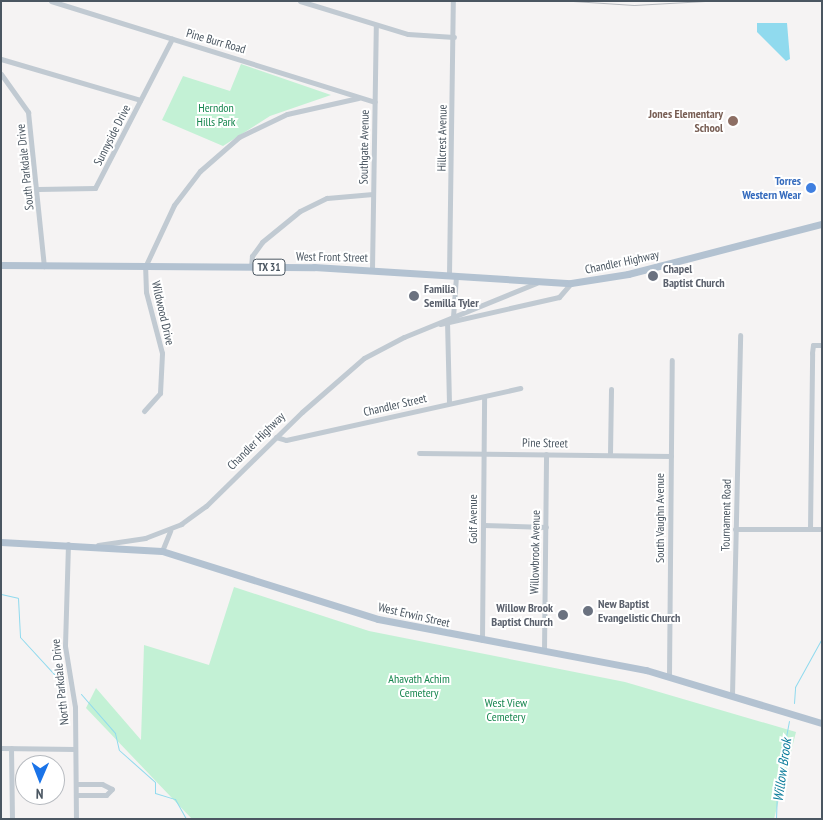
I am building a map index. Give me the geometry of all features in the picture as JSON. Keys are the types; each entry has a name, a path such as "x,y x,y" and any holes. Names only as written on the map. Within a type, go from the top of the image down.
{"main road":[{"name":"Chandler Highway","path":"571,283 636,272 822,224"},
{"name":"West Front Street","path":"1,265 372,269 536,283 571,283"},
{"name":"West Erwin Street","path":"1,542 98,545 162,551 359,614 482,641 544,650 669,676 822,723"}],"street":[{"name":"Pine Burr Road","path":"51,1 375,102"},
{"path":"300,1 418,36 454,37"},
{"name":"Hillcrest Avenue","path":"448,403 449,320 452,275 453,1"},
{"name":"Southgate Avenue","path":"372,269 376,25"},
{"name":"Sunnyside Drive","path":"38,189 95,188 172,39"},
{"path":"1,59 140,100"},
{"name":"South Parkdale Drive","path":"1,74 28,112 38,189 44,266"},
{"name":"Wildwood Drive","path":"144,411 160,394 162,353 146,292 145,267 167,218 200,171 239,137 287,114 358,98"},
{"path":"251,267 252,256 262,242 300,211 327,198 373,194"},
{"name":"Chandler Highway","path":"98,545 173,529 206,506 276,437 358,362 433,326 536,283"},
{"name":"Chandler Highway","path":"449,320 559,297 571,283"},
{"name":"Tournament Road","path":"732,695 740,335"},
{"path":"810,529 813,345 822,345"},
{"name":"South Vaughn Avenue","path":"669,676 672,360"},
{"name":"Chandler Street","path":"276,437 286,440 520,388"},
{"path":"610,454 611,388"},
{"name":"Golf Avenue","path":"482,641 484,397"},
{"name":"Pine Street","path":"419,453 484,452 671,456"},
{"name":"Willowbrook Avenue","path":"544,650 546,454"},
{"path":"483,525 546,527"},
{"name":"Chandler Highway","path":"162,551 173,529"},
{"path":"735,529 822,529"},
{"name":"North Parkdale Drive","path":"68,544 65,646 75,707 76,819"},
{"path":"1,748 75,749"},
{"path":"11,748 12,819"},
{"path":"76,784 106,784 112,792 76,795"}],"green space":[{"name":"Herndon Hills Park","path":"241,64 331,95 270,116 223,146 162,120 183,76 230,91"},
{"path":"234,587 369,631 625,682 796,732 774,819 192,819 86,708 96,688 141,740 144,645 209,665"}],"water":[{"path":"757,23 787,23 790,59 786,61 757,32"}],"waterway":[{"path":"1,594 18,598 20,637 63,684"},
{"name":"Willow Brook","path":"794,703 795,687 822,638"},
{"path":"81,694 115,733 119,750 155,782 155,793 175,799 186,819"},
{"name":"Willow Brook","path":"776,819 777,785 789,721"}],"railway":[{"path":"573,1 634,5 705,1"}],"place":[{"name":"Jones Elementary School","path":"733,121"},
{"name":"Torres Western Wear","path":"811,188"},
{"name":"Chapel Baptist Church","path":"653,276"},
{"name":"Familia Semilla Tyler","path":"414,296"},
{"name":"New Baptist Evangelistic Church","path":"588,611"},
{"name":"Willow Brook Baptist Church","path":"563,615"}],"park label":[{"name":"Ahavath Achim Cemetery","path":"419,686"},
{"name":"West View Cemetery","path":"506,710"}]}
